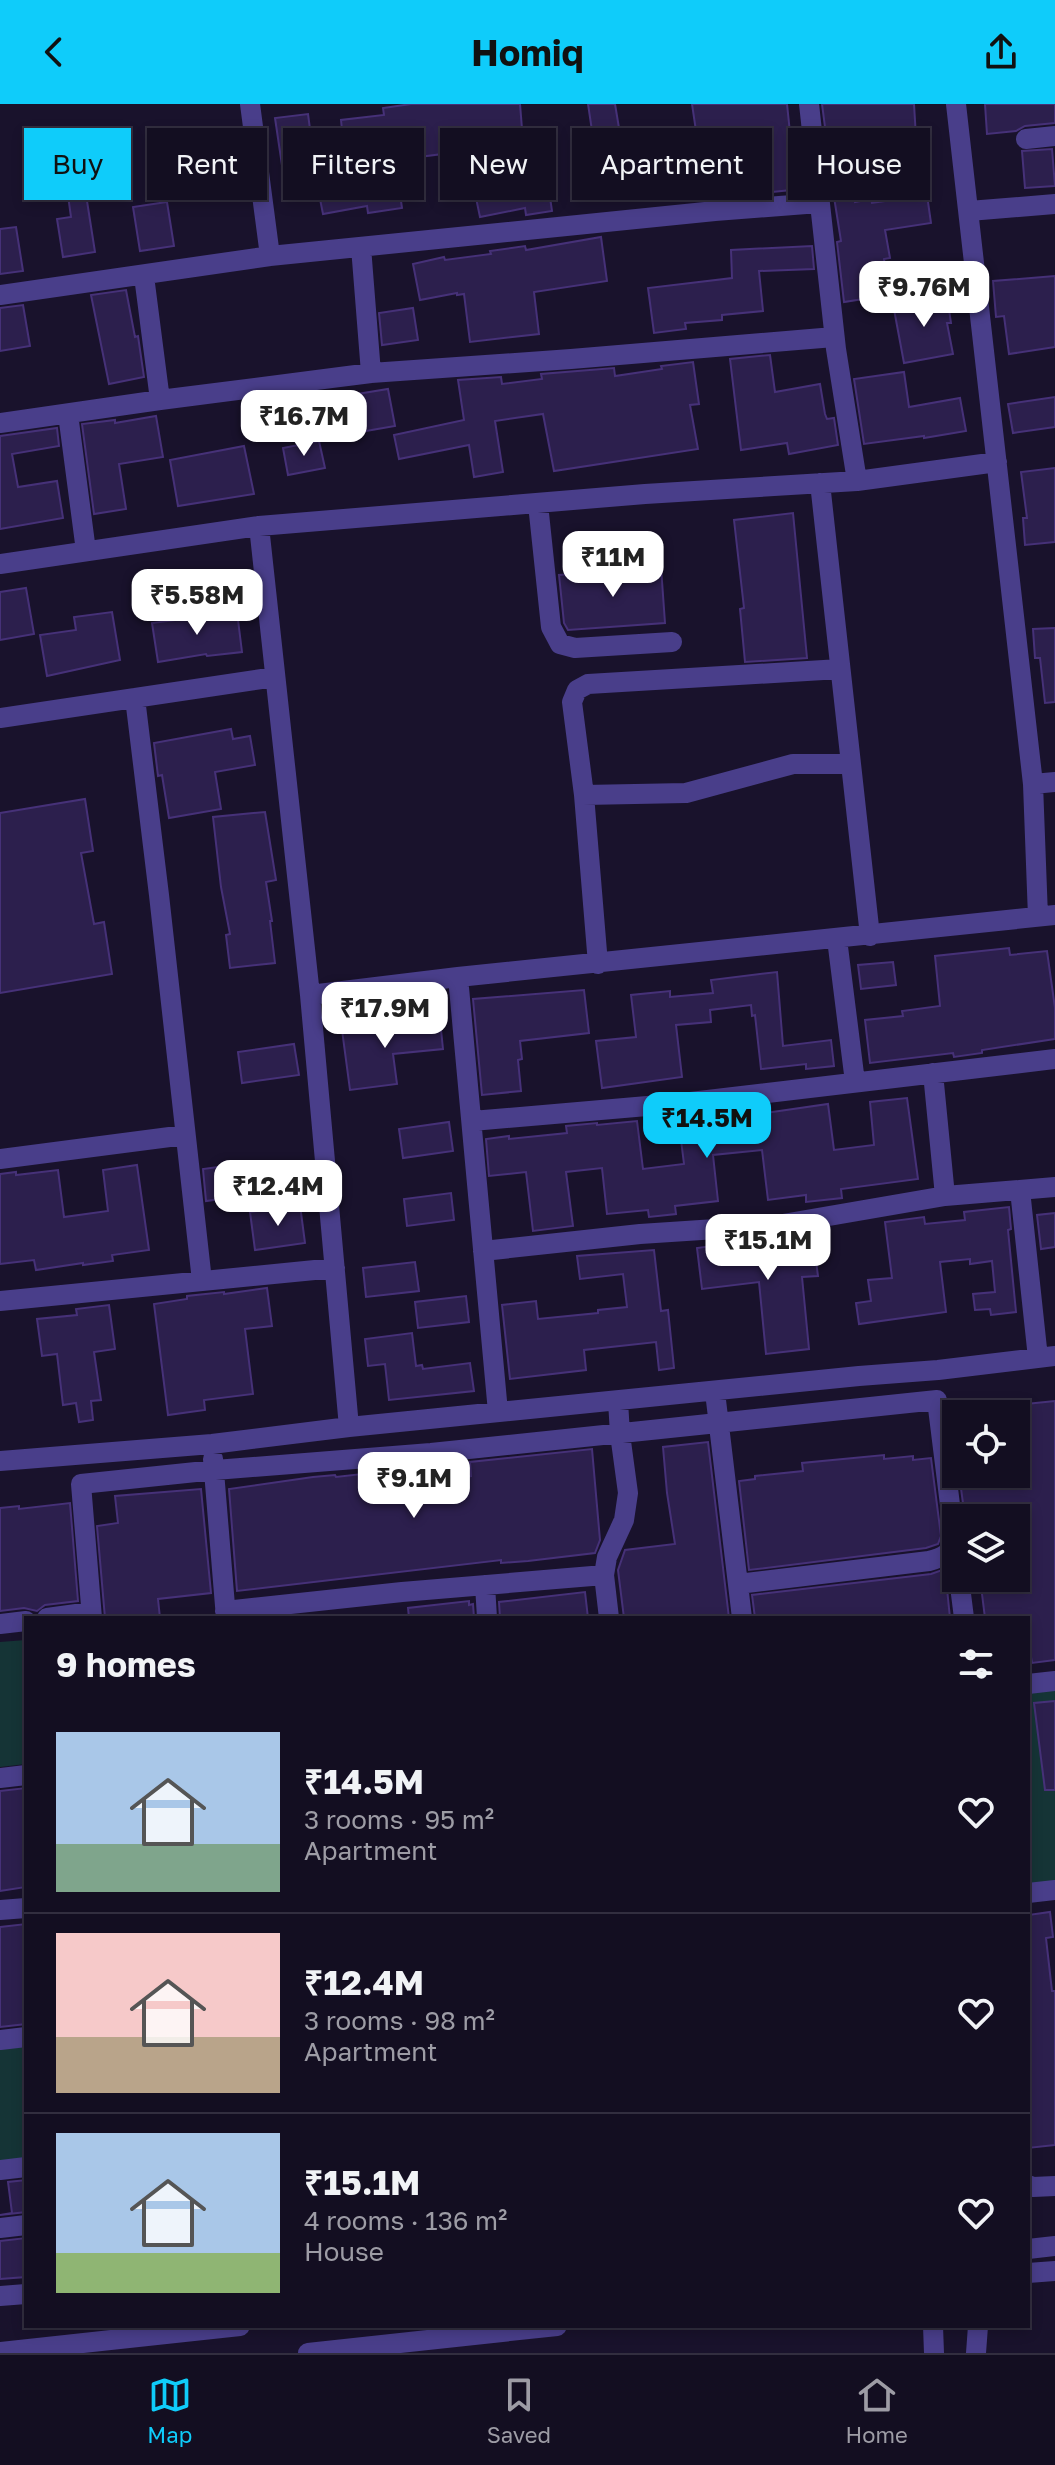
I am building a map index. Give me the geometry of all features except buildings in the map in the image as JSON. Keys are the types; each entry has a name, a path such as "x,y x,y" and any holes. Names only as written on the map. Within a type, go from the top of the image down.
{"street":[{"path":"250,104 270,256"},
{"path":"809,104 834,337 857,481"},
{"path":"310,995 1047,916 956,104"},
{"path":"1026,139 1055,136"},
{"path":"0,295 270,256 819,203"},
{"path":"969,211 1055,204"},
{"path":"361,247 371,373"},
{"path":"144,276 160,400"},
{"path":"0,423 371,373 834,337"},
{"path":"68,414 86,551"},
{"path":"0,564 259,526 645,494 857,481 997,462"},
{"path":"820,483 870,936"},
{"path":"538,504 551,627 560,644 575,648 672,642"},
{"path":"259,526 310,995 349,1427"},
{"path":"598,964 584,795 572,702 577,690 588,684 840,669"},
{"path":"0,718 275,677"},
{"path":"135,698 202,1281"},
{"path":"584,795 686,793 793,764 851,764"},
{"path":"1033,784 1055,782"},
{"path":"837,939 855,1082"},
{"path":"458,977 498,1412"},
{"path":"472,1121 682,1103 1055,1059"},
{"path":"933,1073 945,1196"},
{"path":"0,1159 185,1135"},
{"path":"483,1251 640,1234 777,1225 945,1196 1055,1187"},
{"path":"0,1461 212,1444 349,1427 1047,1357 1020,1190"},
{"path":"0,1301 335,1268"},
{"path":"715,1392 742,1616"},
{"path":"91,1615 81,1484 431,1453 937,1400 950,1504"},
{"path":"609,1616 604,1575 607,1557 624,1520 628,1493 618,1401"},
{"path":"212,1444 226,1615 485,1585 604,1575"},
{"path":"738,1584 942,1558"},
{"path":"485,1585 487,1616"},
{"path":"961,1592 964,1616"},
{"path":"0,1624 24,1621"},
{"path":"1030,1684 1055,1681"},
{"path":"0,1778 24,1775"},
{"path":"1030,1893 1055,1890"},
{"path":"0,1910 24,1908"},
{"path":"0,2040 24,2037"},
{"path":"0,2170 24,2167"},
{"path":"1030,2186 1055,2186"},
{"path":"0,2228 24,2225"},
{"path":"1030,2249 1055,2246"},
{"path":"1030,2273 1055,2271"},
{"path":"0,2296 24,2294"},
{"path":"0,2352 222,2328"},
{"path":"308,2353 539,2328"},
{"path":"933,2328 934,2353"},
{"path":"977,2338 992,2353"}],"green space":[{"path":"24,1640 24,1764 0,1767 0,1642"},
{"path":"1055,1684 1055,1889 1030,1892 1030,1686"},
{"path":"24,2037 24,2167 0,2170 0,2040"}]}
